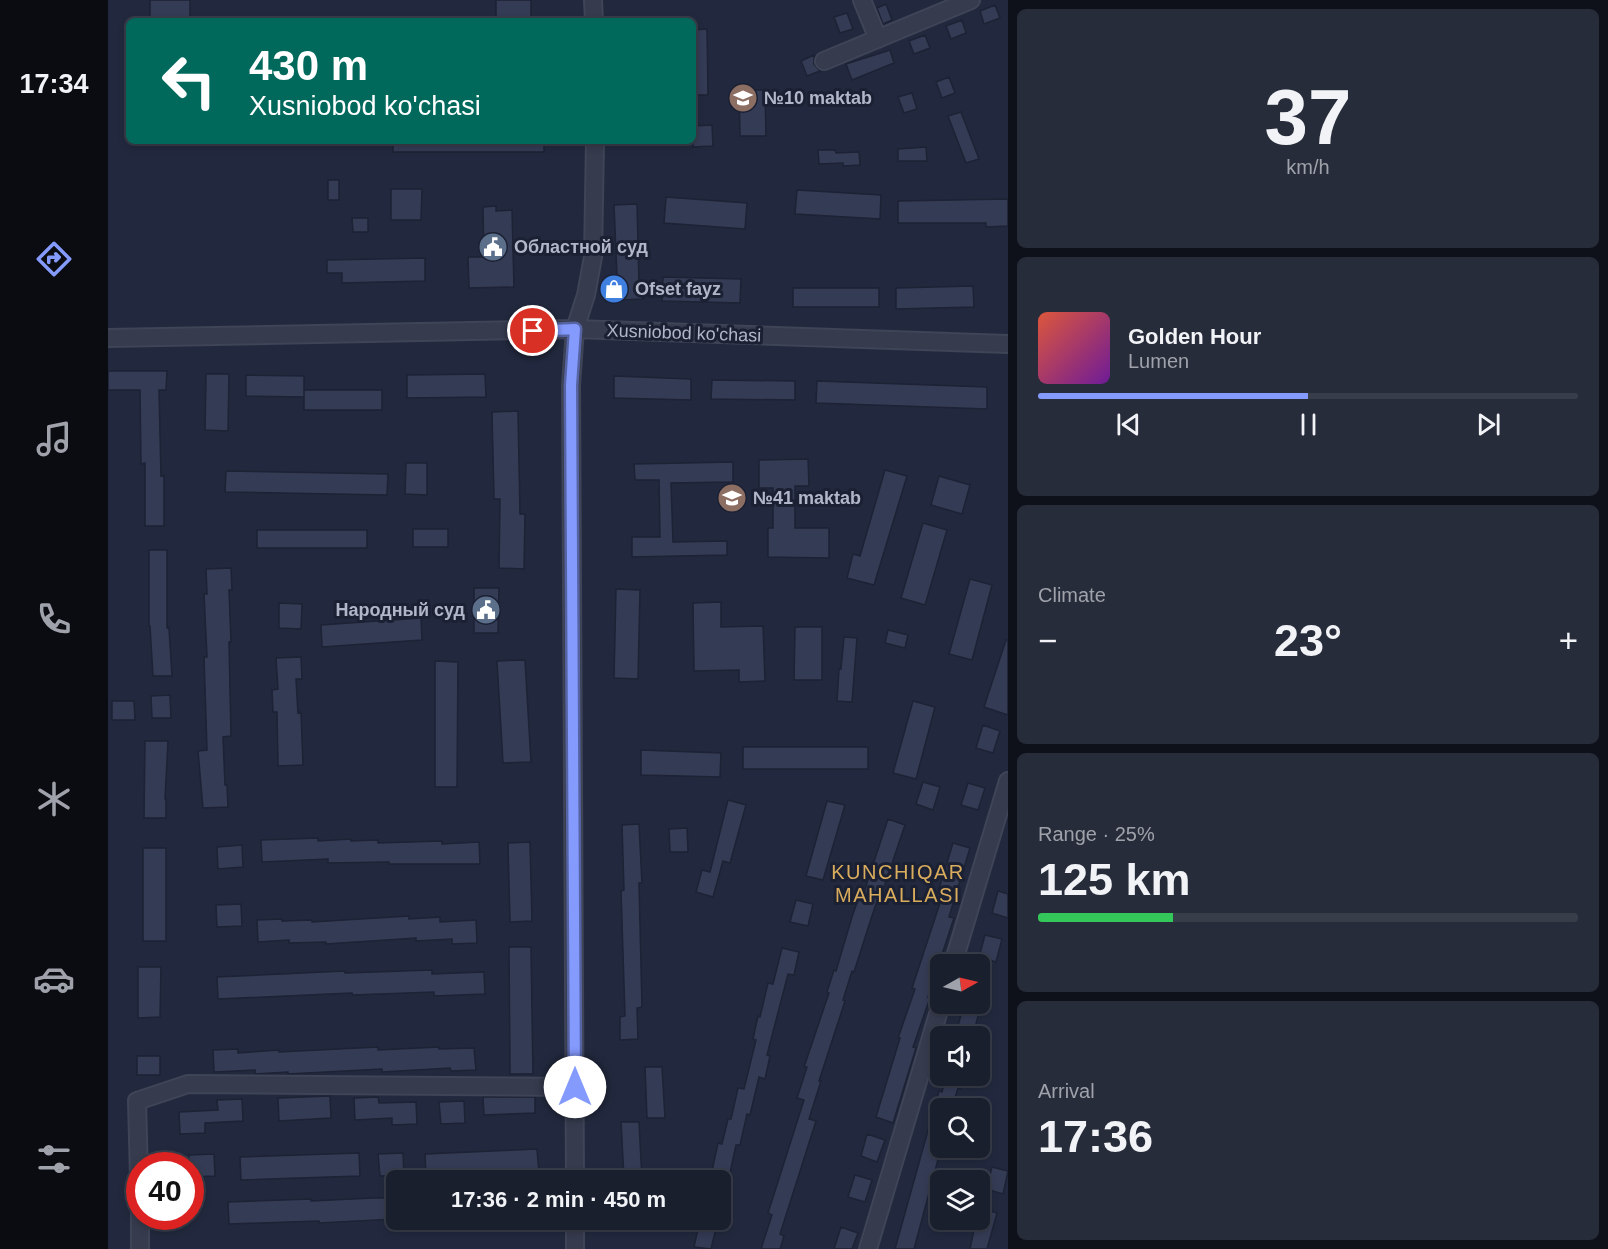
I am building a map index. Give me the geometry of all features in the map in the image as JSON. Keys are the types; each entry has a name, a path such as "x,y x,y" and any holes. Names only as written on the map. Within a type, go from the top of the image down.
{"street":[{"path":"593,0 594,18"},
{"path":"862,0 878,39"},
{"path":"824,61 971,0"},
{"path":"575,1170 571,385 575,329 586,296 593,257 595,144"},
{"name":"Xusniobod ko'chasi","path":"108,338 575,329 1008,344"},
{"path":"956,954 1008,781"},
{"path":"868,1249 938,1014"},
{"path":"138,1152 137,1101 188,1084 575,1087"},
{"path":"140,1230 140,1249"},
{"path":"575,1230 575,1249"}],"building":[{"path":"150,0 190,0 190,18 150,18"},
{"path":"496,0 531,0 531,18 496,18"},
{"path":"886,4 892,20 883,24 877,8"},
{"path":"995,5 1000,18 984,24 980,11"},
{"path":"847,13 853,29 840,33 834,17"},
{"path":"962,20 966,33 951,39 946,26"},
{"path":"707,29 708,95 696,95 696,30"},
{"path":"925,35 930,48 914,54 909,41"},
{"path":"890,50 894,63 852,80 846,64"},
{"path":"814,55 814,64 820,71 807,76 801,61"},
{"path":"949,77 955,93 942,98 936,82"},
{"path":"739,90 765,90 766,136 740,136"},
{"path":"912,93 917,109 904,113 898,97"},
{"path":"961,112 979,159 966,163 948,116"},
{"path":"712,125 713,146 693,147 693,144 696,144 696,126"},
{"path":"393,144 544,144 544,152 393,152"},
{"path":"926,147 927,161 898,161 898,149"},
{"path":"818,150 835,150 836,153 859,152 860,165 819,164"},
{"path":"328,180 339,180 339,200 328,200"},
{"path":"391,189 422,189 421,220 391,220"},
{"path":"797,190 881,195 880,219 795,214"},
{"path":"666,197 747,203 745,229 664,223"},
{"path":"1008,199 1008,226 986,227 986,223 898,223 898,201"},
{"path":"637,204 639,284 643,284 643,299 618,300 614,205"},
{"name":"Областной суд","path":"496,206 496,211 512,210 514,287 469,288 468,257 484,257 483,207"},
{"path":"352,218 368,218 368,232 353,232"},
{"path":"425,258 425,281 342,283 342,273 327,273 327,260"},
{"path":"663,277 741,279 740,303 662,301"},
{"path":"973,286 974,307 896,309 896,288"},
{"path":"793,288 879,288 879,307 793,307"},
{"path":"108,371 167,371 166,390 159,390 161,476 164,475 164,526 145,526 145,463 141,464 140,390 108,390"},
{"path":"206,374 229,374 228,431 205,430"},
{"path":"485,374 486,397 407,398 407,375"},
{"path":"246,375 304,376 304,397 246,396"},
{"path":"614,376 691,379 691,400 614,398"},
{"path":"712,380 795,381 795,400 711,399"},
{"path":"817,381 987,387 987,409 816,403"},
{"path":"304,390 382,390 382,410 304,410"},
{"path":"518,411 520,514 525,514 524,569 499,568 500,499 494,499 492,412"},
{"path":"808,459 809,486 795,486 795,528 829,528 829,558 768,557 768,528 773,528 773,488 759,488 759,460"},
{"path":"733,462 733,482 671,483 673,542 727,541 727,555 632,557 632,537 660,537 659,480 635,480 634,464"},
{"path":"406,463 427,463 427,495 405,494"},
{"path":"885,470 907,476 874,585 847,578 853,554 860,556"},
{"path":"226,471 388,474 387,495 225,492"},
{"path":"939,476 970,485 962,514 931,505"},
{"path":"923,523 947,530 925,605 901,598"},
{"path":"413,529 448,529 448,547 413,547"},
{"path":"257,530 367,530 367,548 257,548"},
{"path":"149,550 167,550 167,628 169,628 172,676 153,676 149,626"},
{"path":"231,568 232,590 229,590 231,642 229,642 231,736 223,737 228,807 203,808 198,751 207,750 204,657 207,657 204,594 207,594 206,569"},
{"path":"970,579 992,585 972,660 949,654"},
{"name":"Народный суд","path":"474,588 499,588 498,633 474,633"},
{"path":"616,589 640,590 638,679 614,678"},
{"path":"721,602 721,627 763,626 765,681 739,682 739,670 694,671 693,603"},
{"path":"279,603 302,604 301,629 279,628"},
{"path":"421,618 422,640 322,647 321,625"},
{"path":"795,627 822,627 822,680 794,680"},
{"path":"888,630 908,635 905,648 885,643"},
{"path":"844,637 857,638 852,702 837,701"},
{"path":"1006,640 1008,640 1008,715 984,707"},
{"path":"301,657 302,679 296,679 298,713 301,712 303,765 278,766 277,712 273,712 272,690 278,689 276,658"},
{"path":"525,660 531,762 503,763 497,661"},
{"path":"435,661 458,662 457,787 435,787"},
{"path":"170,695 171,718 152,718 151,696"},
{"path":"112,701 134,701 135,720 112,720"},
{"path":"913,701 935,707 916,779 893,773"},
{"path":"983,725 1000,731 993,753 976,748"},
{"path":"145,741 168,741 166,818 144,818"},
{"path":"743,747 868,747 868,769 743,769"},
{"path":"641,750 721,753 720,777 641,775"},
{"path":"923,782 940,787 933,810 916,804"},
{"path":"968,783 985,788 978,810 961,805"},
{"path":"728,800 746,805 730,863 723,861 713,897 696,892 702,870 710,872"},
{"path":"827,801 845,805 823,880 806,876"},
{"path":"888,819 905,825 854,972 852,971 843,1000 845,1001 819,1081 821,1081 809,1119 816,1121 780,1234 784,1236 780,1249 761,1249 772,1215 768,1213 804,1100 797,1098 807,1067 804,1067 829,993 827,992 834,970 836,971 852,917 860,894 863,895"},
{"path":"639,824 642,883 639,883 642,1007 637,1008 638,1039 620,1040 620,1017 625,1016 621,891 624,890 622,825"},
{"path":"687,828 688,852 670,852 669,829"},
{"path":"318,838 318,841 378,840 378,843 479,842 480,864 328,863 328,859 262,862 261,840"},
{"path":"530,842 532,921 510,922 508,843"},
{"path":"953,843 970,848 949,917 954,918 942,954 930,954 928,997 930,998 913,1047 916,1048 893,1123 876,1117 900,1038 898,1038 915,989 912,988 940,903 935,902"},
{"path":"242,845 243,867 218,869 217,847"},
{"path":"143,848 166,848 166,941 143,941"},
{"path":"998,891 1008,894 1008,918 992,913"},
{"path":"796,900 813,904 808,926 790,922"},
{"path":"241,904 242,926 217,927 216,905"},
{"path":"409,916 409,919 440,917 440,922 476,920 477,943 452,944 452,939 416,941 416,938 326,944 326,942 289,943 289,940 258,942 257,920 312,920 312,922"},
{"path":"985,935 1002,939 996,962 990,960 990,954 980,954"},
{"path":"509,947 531,947 533,1074 510,1074"},
{"path":"782,948 799,952 794,975 788,974 767,1055 770,1056 765,1079 759,1077 750,1115 747,1114 740,1145 736,1145 731,1170 712,1170 718,1143 722,1144 728,1119 731,1119 738,1088 744,1089 756,1040 753,1039 758,1016 760,1017 768,983 773,984"},
{"path":"138,967 161,967 160,1017 138,1018"},
{"path":"432,970 432,974 484,972 485,994 434,996 434,992 353,995 352,993 218,999 217,977 345,971 345,973"},
{"path":"961,1014 978,1014 976,1026 958,1026"},
{"path":"378,1047 378,1050 474,1048 476,1070 451,1071 450,1068 382,1072 382,1069 288,1074 288,1072 255,1074 255,1070 214,1072 213,1050 238,1049 238,1053"},
{"path":"137,1056 160,1056 160,1075 137,1075"},
{"path":"645,1067 662,1067 665,1118 647,1118"},
{"path":"944,1086 962,1086 961,1089 958,1088 955,1098 937,1098 939,1091 942,1092"},
{"path":"330,1096 331,1118 279,1121 278,1098"},
{"path":"378,1097 379,1103 416,1102 417,1124 392,1125 392,1118 355,1120 354,1098"},
{"path":"483,1097 535,1097 535,1113 484,1115"},
{"path":"242,1099 243,1121 205,1123 205,1133 180,1134 179,1112 218,1110 217,1100"},
{"path":"464,1101 465,1123 441,1124 439,1102"},
{"path":"621,1122 639,1122 642,1170 624,1170"},
{"path":"930,1123 930,1158 938,1158 935,1170 930,1170 930,1189 914,1249 895,1249"},
{"path":"867,1134 885,1140 877,1162 861,1156"},
{"path":"537,1149 539,1170 426,1170 425,1154"},
{"path":"359,1153 360,1176 241,1180 240,1157"},
{"path":"403,1153 404,1170 386,1170 386,1176 380,1176 378,1154"},
{"path":"204,1154 214,1154 215,1176 204,1176"},
{"path":"992,1167 1008,1171 1003,1194 990,1190"},
{"path":"855,1175 872,1180 865,1202 848,1197"},
{"path":"386,1198 386,1220 229,1224 228,1202 311,1199 311,1201"},
{"path":"990,1211 997,1213 987,1249 970,1249 974,1230 990,1230"},
{"path":"841,1227 858,1233 852,1249 834,1249"},
{"path":"698,1230 716,1230 711,1249 694,1247"}],"place":[{"name":"№10 maktab","path":"743,98"},
{"name":"Областной суд","path":"493,247"},
{"name":"Ofset fayz","path":"614,289"},
{"name":"№41 maktab","path":"732,498"},
{"name":"Народный суд","path":"486,610"}],"district":[{"name":"KUNCHIQAR MAHALLASI","path":"898,884"}],"route":[{"path":"533,331 575,329 571,385 575,1087"}]}
